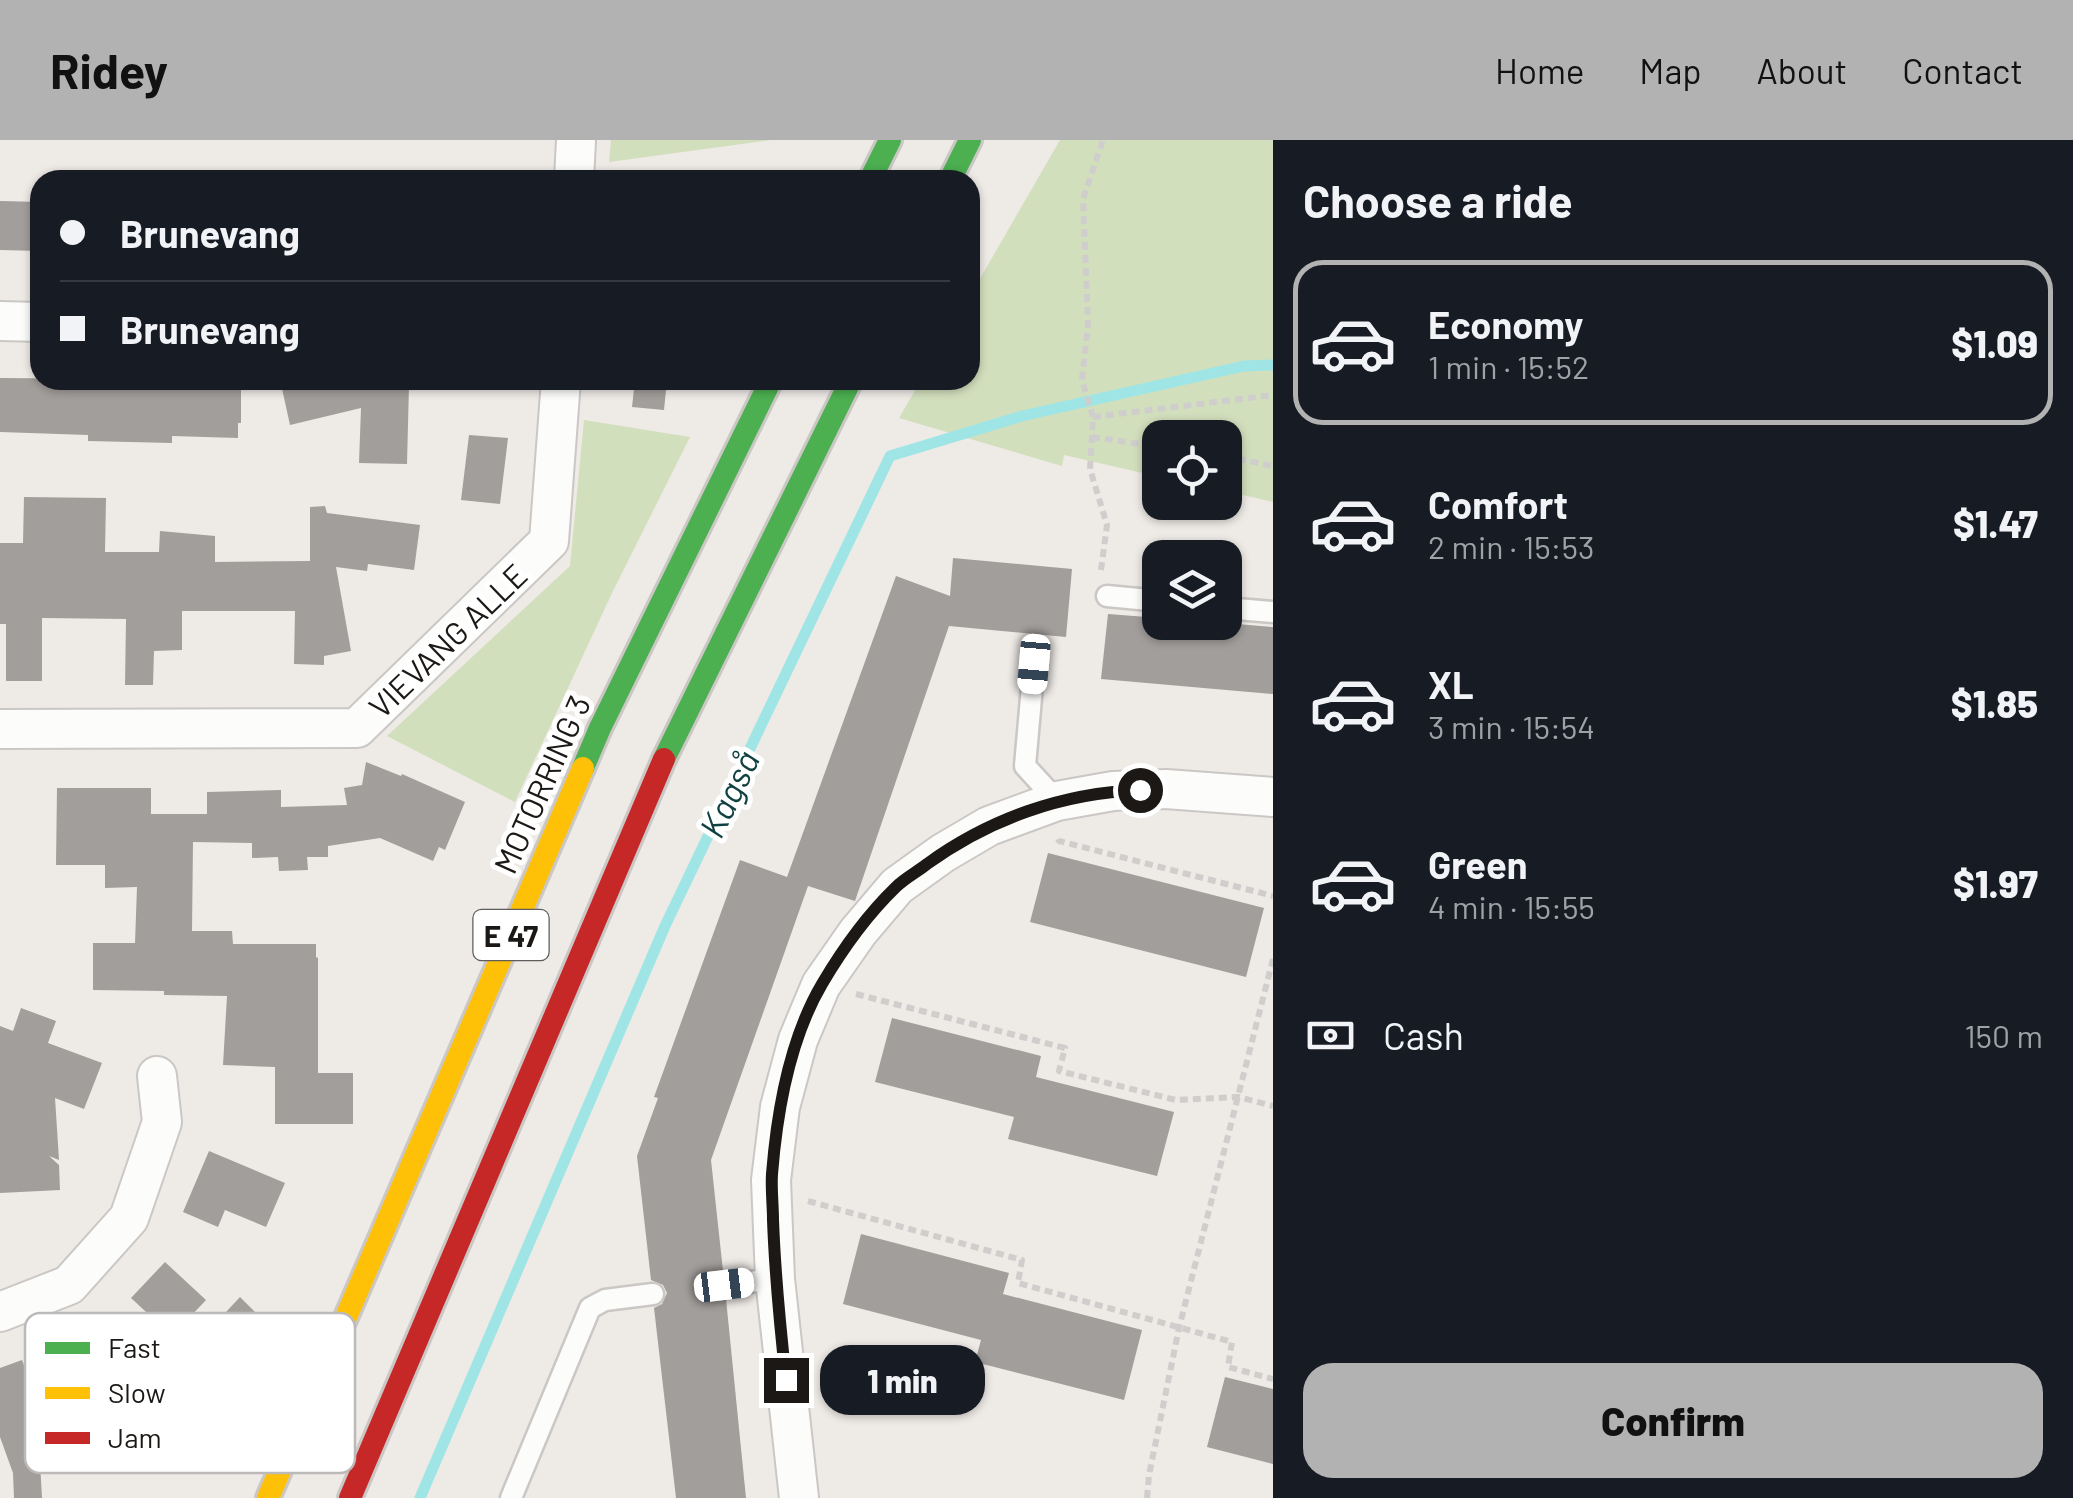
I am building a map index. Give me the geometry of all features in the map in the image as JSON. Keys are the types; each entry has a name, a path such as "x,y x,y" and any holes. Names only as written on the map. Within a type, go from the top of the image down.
{"highway":[{"path":"875,170 890,140"},
{"path":"955,170 970,140"},
{"name":"MOTORRING 3","path":"348,1313 600,728 767,390"},
{"name":"E 47","path":"350,1498 658,771 846,390"},
{"name":"MOTORRING 3","path":"268,1498 279,1473"}],"street":[{"path":"574,170 576,140"},
{"path":"0,320 30,322"},
{"name":"VIEVANG ALLE","path":"0,730 356,728 548,541 560,390"},
{"path":"800,1498 775,1279 771,1180 780,1107 798,1040 821,985 897,886 942,853 989,826 1057,801 1114,791 1166,789 1273,797"},
{"path":"0,1312 69,1285 129,1218 162,1122 157,1076"}],"lane":[{"path":"1107,596 1142,600"},
{"path":"1242,609 1273,612"},
{"path":"1034,664 1025,766 1057,801"},
{"path":"724,1285 775,1279"},
{"path":"511,1498 590,1308 605,1300 653,1294"}],"path":[{"path":"1103,140 1083,198 1088,324 1082,380 1093,417 1090,469 1107,525 1101,571 1107,596"},
{"path":"1093,417 1273,395"},
{"path":"1092,437 1142,444"},
{"path":"1242,460 1273,466"},
{"path":"1058,841 1273,896"},
{"path":"1147,1498 1179,1328 1273,959"},
{"path":"821,985 1064,1048 1059,1071 1176,1100 1238,1097 1273,1106"},
{"path":"772,1192 1022,1260 1018,1284 1232,1342 1228,1367 1273,1379"}],"green space":[{"path":"611,140 771,140 609,162"},
{"path":"1060,140 1273,140 1273,502 1242,495 1242,420 1142,420 1142,473 1064,455 1062,466 899,418 915,390 980,390 980,279"},
{"path":"584,420 690,437 515,802 387,736 570,566"}],"building":[{"path":"0,201 30,202 30,251 0,250"},
{"path":"0,378 30,378 30,390 241,390 238,438 172,436 172,443 88,441 88,435 0,432"},
{"path":"282,390 409,390 407,464 359,463 361,408 290,425"},
{"path":"634,390 666,390 664,410 632,407"},
{"path":"469,435 508,438 500,504 461,500"},
{"path":"24,497 106,498 105,552 159,552 160,531 215,536 215,562 310,561 310,507 325,506 327,513 420,525 414,570 368,564 367,571 336,567 351,651 324,656 324,665 294,664 295,611 182,611 182,650 154,651 153,685 125,685 126,619 42,618 42,681 6,681 6,624 0,624 0,543 23,543"},
{"path":"953,558 1072,569 1066,637 949,626 855,901 808,886 711,1160 723,1271 715,1275 710,1286 714,1294 726,1299 746,1498 676,1498 654,1308 662,1304 667,1293 663,1285 651,1280 637,1156 658,1098 654,1097 740,860 787,877 896,576 950,596"},
{"path":"1108,614 1142,617 1142,640 1242,640 1242,624 1273,627 1273,694 1101,679"},
{"path":"366,762 465,802 445,850 439,847 433,861 380,838 328,846 328,857 307,857 308,870 279,871 278,857 252,858 252,843 193,842 192,931 232,931 233,944 316,944 318,1073 353,1073 353,1124 275,1124 275,1067 223,1065 227,996 93,990 93,943 135,943 137,887 105,888 105,865 56,865 57,788 151,788 151,814 207,814 207,792 281,790 281,807 347,805 344,788 362,785"},
{"path":"1048,853 1264,908 1246,977 1030,922"},
{"path":"21,1008 56,1021 48,1043 102,1063 84,1109 55,1098 59,1160 49,1156 59,1165 60,1190 0,1193 0,1026 13,1031"},
{"path":"892,1018 1041,1056 1036,1077 1174,1112 1157,1176 1008,1139 1014,1117 875,1082"},
{"path":"209,1151 285,1183 266,1227 225,1210 218,1227 183,1212"},
{"path":"861,1234 1009,1273 1003,1294 1142,1330 1124,1400 975,1362 981,1340 843,1304"},
{"path":"165,1262 206,1300 194,1313 147,1313 131,1298"},
{"path":"240,1297 256,1313 225,1313"},
{"path":"22,1360 25,1368 25,1473 41,1473 42,1498 14,1498 13,1473 0,1437 0,1368"},
{"path":"1225,1377 1273,1389 1273,1464 1207,1447"}],"waterway":[{"name":"Kagså","path":"420,1498 665,926 890,456 1022,416 1244,366 1273,365"}],"traffic: fast":[{"path":"875,170 890,140"},
{"path":"955,170 970,140"},
{"path":"583,768 766,390"},
{"path":"664,759 846,390"}],"traffic: slow":[{"path":"348,1313 583,768"},
{"path":"268,1498 279,1473"}],"traffic: jam":[{"path":"350,1498 664,759"}],"route":[{"path":"786,1380 775,1279 771,1180 780,1107 798,1040 821,985 897,886 942,853 989,826 1057,801 1140,790"}]}
